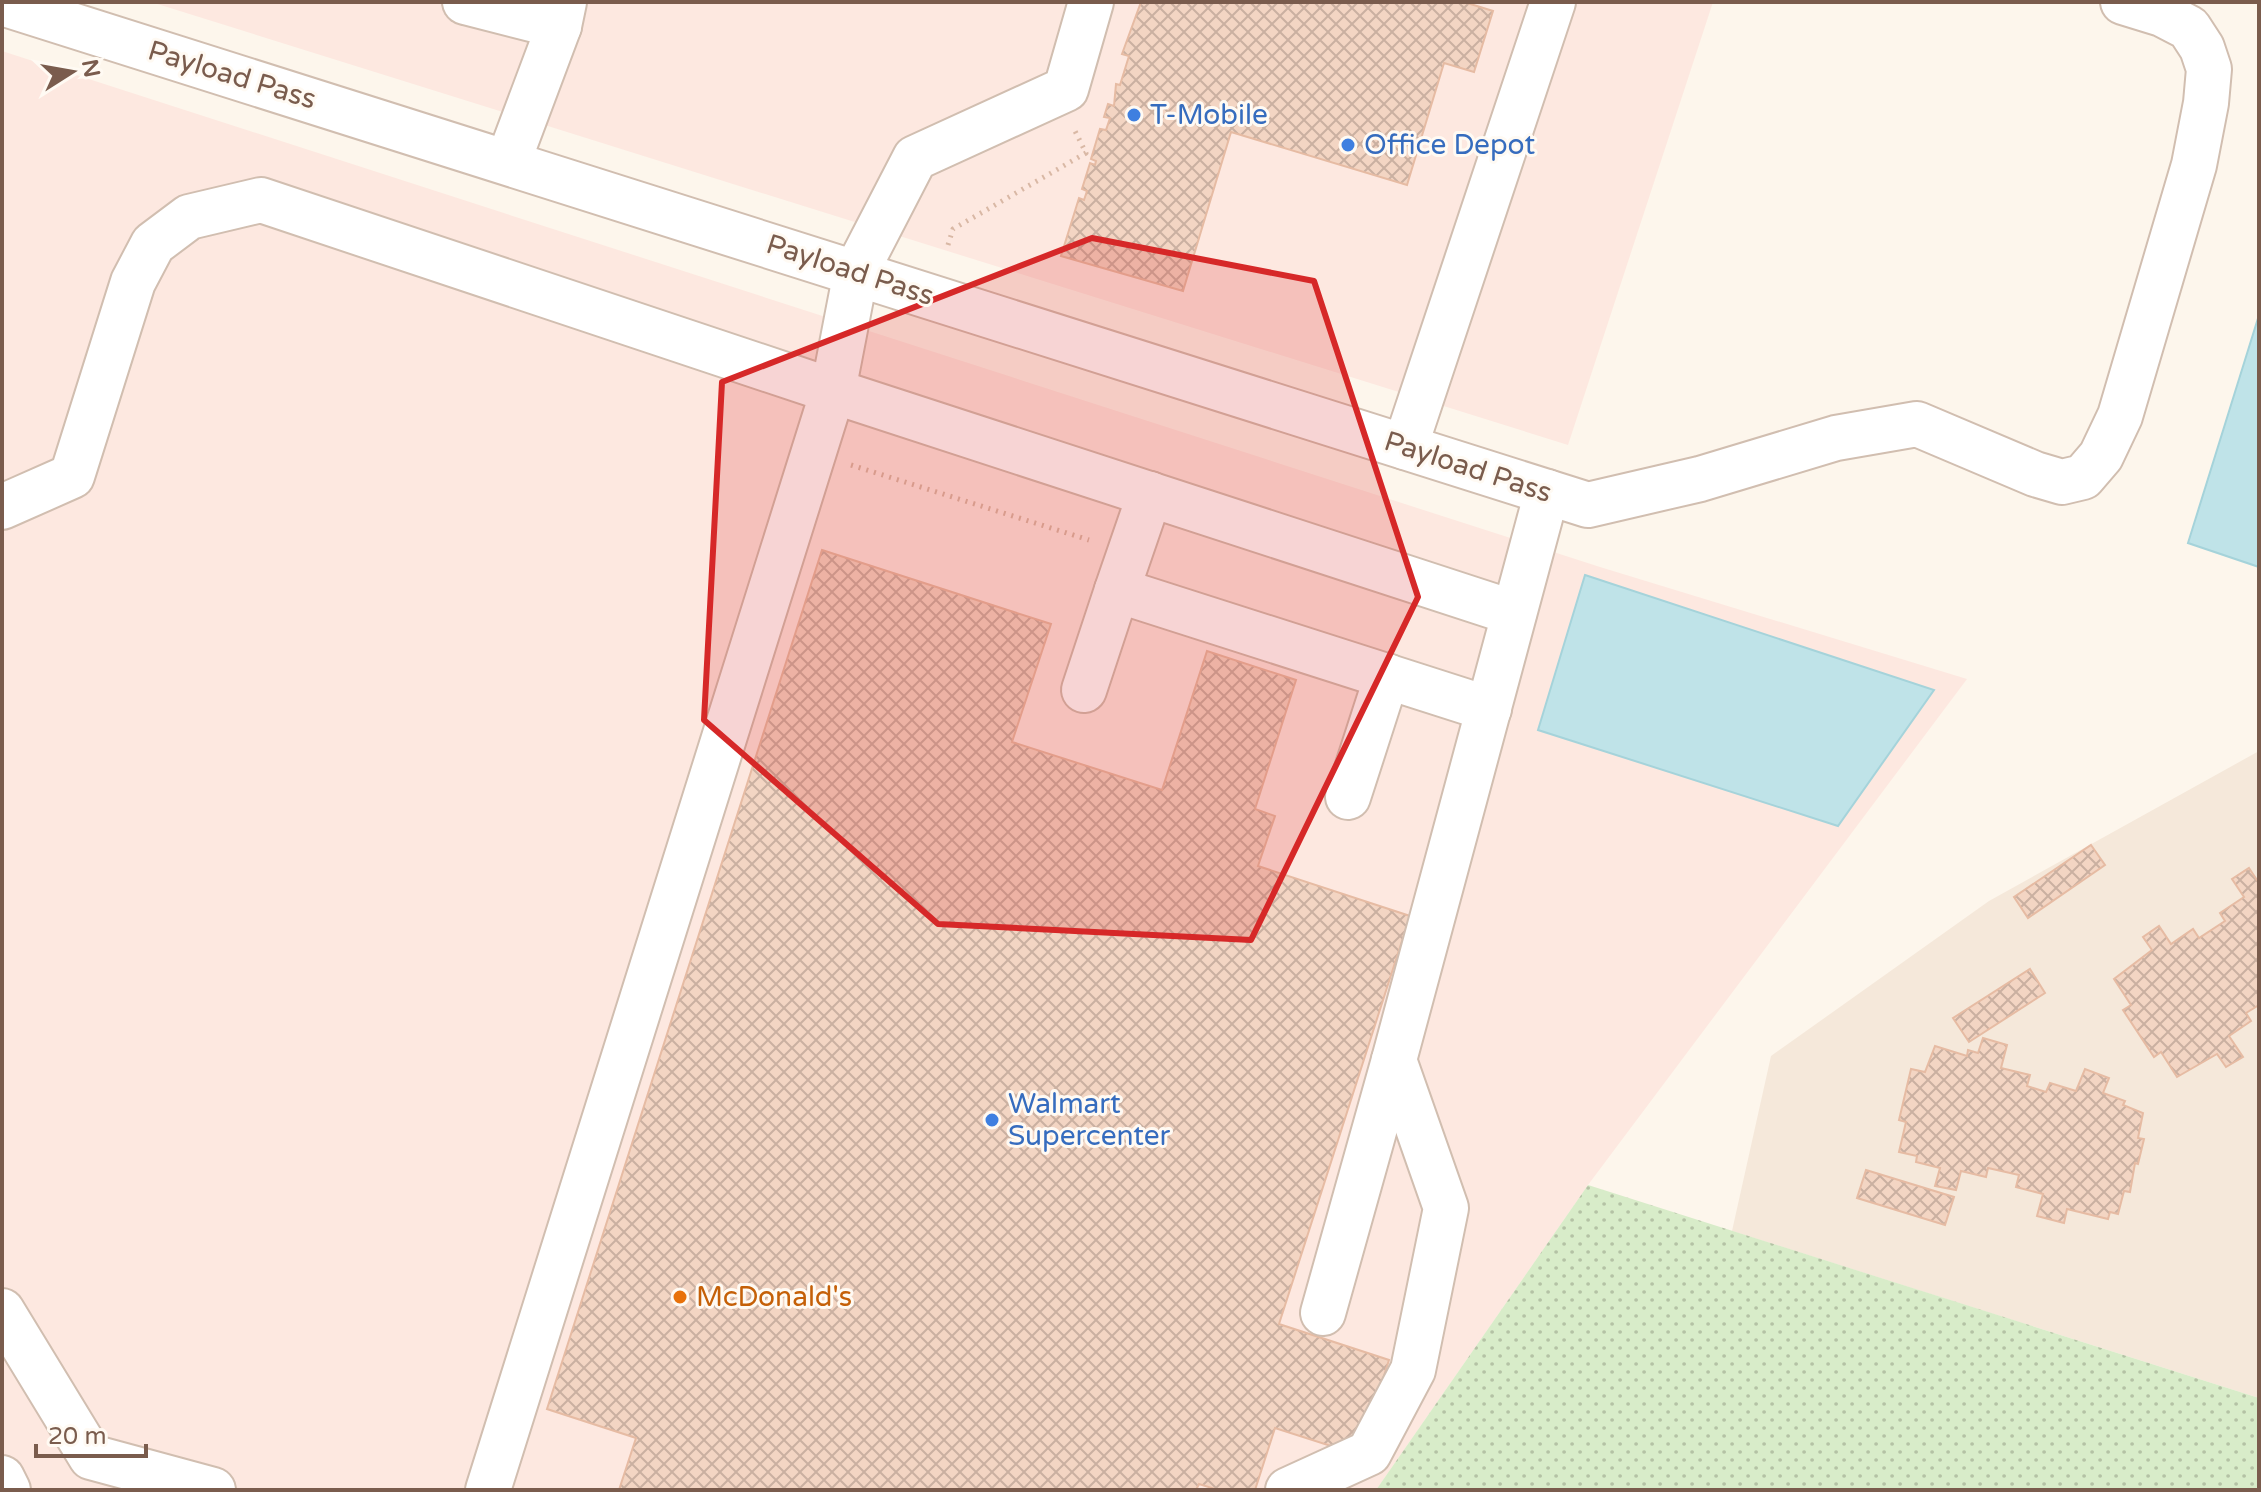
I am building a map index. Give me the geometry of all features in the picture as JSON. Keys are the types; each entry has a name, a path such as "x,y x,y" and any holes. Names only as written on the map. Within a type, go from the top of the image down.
{"street":[{"path":"465,2 561,14 508,162"},
{"path":"488,1490 833,391 856,272 915,158 1066,89 1091,2"},
{"path":"1405,447 1553,2"},
{"name":"Payload Pass","path":"2,3 1588,505 1700,479 1836,438 1917,424 2035,474 2062,482 2083,477 2101,456 2120,416 2194,165 2209,69 2202,48 2189,28 2162,14 2123,2"},
{"path":"2,507 72,476 133,282 153,244 189,217 261,200 1514,613"},
{"path":"1323,1313 1547,492"},
{"path":"1084,690 1150,494"},
{"path":"1117,590 1489,709"},
{"path":"1348,797 1387,676"},
{"path":"1288,1490 1369,1453 1413,1370 1446,1208 1394,1060"},
{"path":"2,1311 91,1457 213,1490"},
{"path":"2,1478 8,1490"}],"path":[{"path":"850,464 1089,540"}],"highlighted area":[{"path":"1092,238 1314,281 1418,597 1251,940 938,924 704,720 722,382"}],"shaded area":[{"path":"151,2 1713,2 1568,445"},
{"path":"2,51 1600,567 1967,679 1588,1185 1376,1490 2,1490"},
{"path":"2259,751 2259,1398 1732,1231 1771,1056 1989,901"}],"green space":[{"path":"1588,1185 2259,1398 2259,1490 1376,1490"}],"water":[{"path":"2259,315 2259,567 2188,543"},
{"path":"1585,575 1934,690 1838,826 1538,730"}],"building":[{"name":"Office Depot","path":"1141,2 1464,2 1493,11 1474,72 1444,63 1407,185 1231,132 1183,291 1061,256 1079,198 1084,200 1087,191 1082,189 1090,163 1095,165 1096,161 1091,159 1100,129 1106,130 1110,118 1104,117 1108,104 1114,106 1116,84 1120,85 1129,56 1122,54"},
{"name":"Walmart Supercenter","path":"822,550 1051,624 1012,742 1162,790 1207,651 1296,680 1255,809 1275,816 1258,866 1410,916 1279,1324 1389,1360 1359,1455 1275,1428 1255,1490 1218,1490 1199,1484 1196,1490 619,1490 636,1438 547,1409"},
{"path":"2091,845 2105,865 2028,918 2014,897"},
{"path":"2249,868 2259,883 2259,1005 2246,1013 2251,1021 2229,1036 2243,1057 2226,1067 2217,1054 2177,1077 2161,1052 2154,1057 2123,1010 2131,1005 2114,979 2152,950 2143,937 2159,926 2171,944 2193,929 2199,938 2225,921 2220,913 2244,897 2232,879"},
{"path":"2030,969 2045,993 1969,1042 1953,1018"},
{"path":"1983,1038 2007,1045 2001,1068 2030,1075 2027,1086 2046,1092 2050,1083 2076,1091 2085,1069 2109,1078 2103,1093 2125,1101 2123,1105 2143,1113 2138,1138 2144,1139 2138,1164 2135,1163 2130,1192 2124,1191 2118,1214 2110,1212 2108,1219 2067,1209 2064,1223 2037,1216 2043,1194 2016,1187 2019,1175 1988,1168 1986,1177 1961,1171 1956,1190 1935,1186 1940,1168 1916,1162 1917,1156 1899,1152 1906,1122 1899,1120 1911,1069 1925,1072 1935,1046 1967,1056 1968,1050 1978,1053"},
{"path":"1866,1170 1954,1197 1945,1225 1857,1198"}],"place":[{"name":"T-Mobile","path":"1134,115"},
{"name":"Office Depot","path":"1348,145"},
{"name":"Walmart Supercenter","path":"992,1120"},
{"name":"McDonald's","path":"680,1297"}]}
